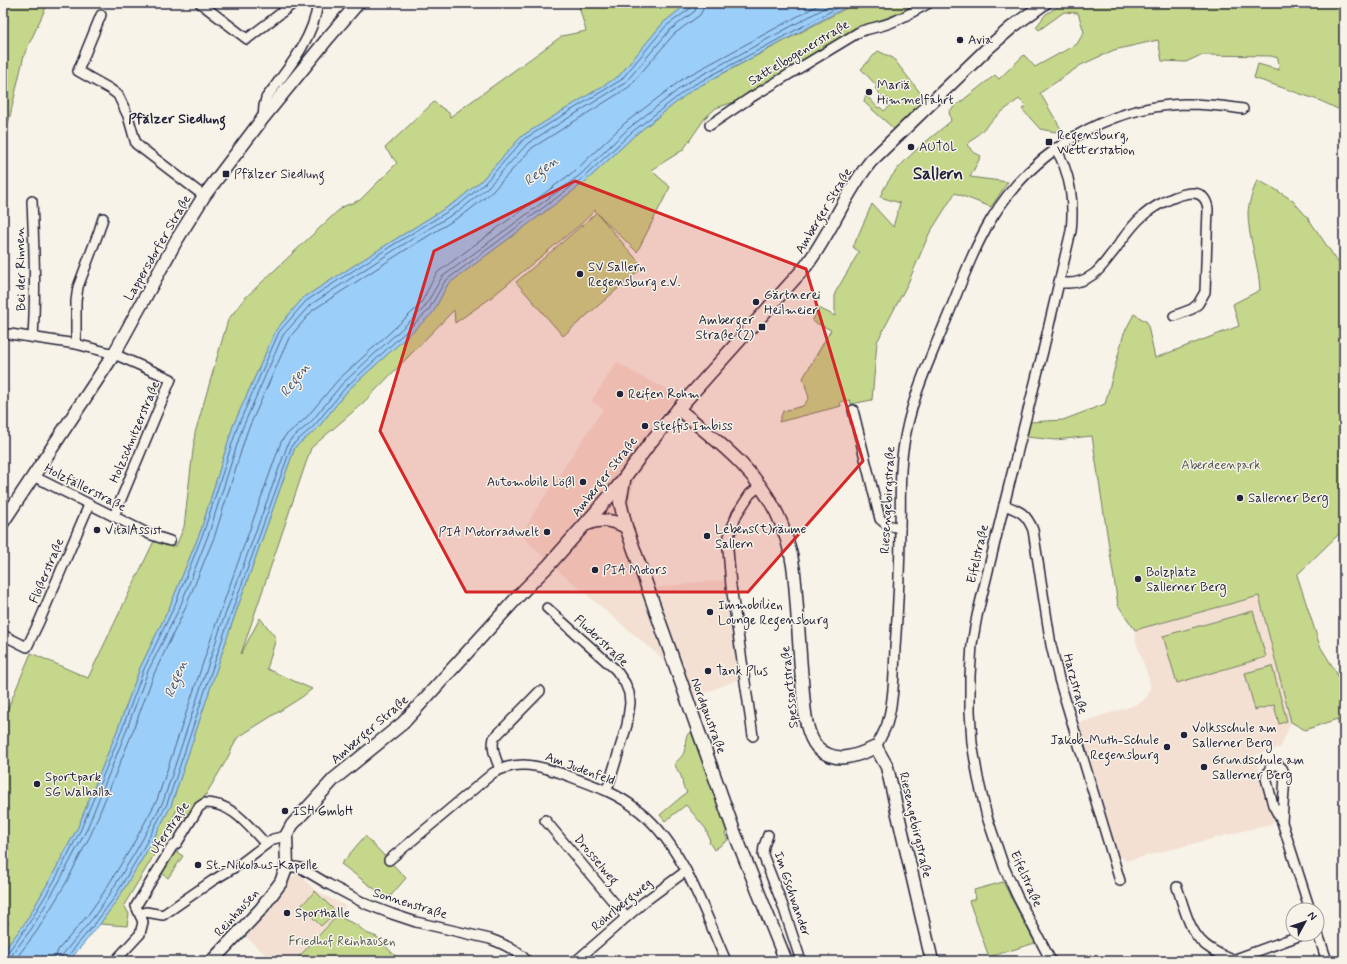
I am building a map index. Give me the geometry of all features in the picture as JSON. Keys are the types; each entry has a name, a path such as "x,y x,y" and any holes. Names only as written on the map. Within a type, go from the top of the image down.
{"street":[{"path":"200,3 248,40 294,3"},
{"path":"264,118 266,98 297,56 307,37 318,3"},
{"name":"Lappersdorfer Straße","path":"3,522 114,354 176,241 204,196 264,118 358,3"},
{"name":"Sattelbogenerstraße","path":"710,125 750,98 859,32 868,28 878,27 892,22 929,3"},
{"name":"Amberger Straße","path":"286,836 292,825 334,779 403,723 587,524 678,409 806,266 820,248 852,187 871,162 988,48 1012,27 1045,3"},
{"path":"101,15 78,71 118,95 128,116 136,144 204,196"},
{"name":"Riesengebirgstraße","path":"932,961 887,767 876,747 886,726 893,689 902,457 909,415 922,377 971,258 989,222 1005,198 1021,179 1055,148 1084,130 1123,114 1140,110 1183,104 1205,104 1243,109"},
{"name":"Eifelstraße","path":"1051,961 1018,896 1002,860 982,799 972,743 970,676 972,644 977,616 1026,422 1066,254 1072,216 1068,181 1060,156 1055,148"},
{"path":"1059,282 1068,284 1075,283 1094,274 1102,266 1133,225 1145,213 1170,199 1189,193 1196,193 1202,195 1208,209 1205,292 1198,304 1192,309 1174,316"},
{"name":"Bei der Rinnen","path":"32,201 35,263 35,308 33,336"},
{"path":"76,344 76,301 78,287 103,218"},
{"path":"10,334 33,336 76,344 114,354"},
{"name":"Holzschnitzerstraße","path":"114,354 171,379 114,516"},
{"name":"Spessartstraße","path":"678,409 732,454 750,472 775,510 782,524 792,556 804,709 807,726 812,739 824,752 832,756 842,758 860,754 876,747"},
{"path":"853,410 880,519 888,525 900,528"},
{"name":"Holzfällerstraße","path":"33,476 149,534 170,541"},
{"name":"Nordgaustraße","path":"625,476 620,502 626,527 735,834 786,961"},
{"path":"753,736 731,586 728,549 729,536 738,514 750,494 760,486"},
{"name":"Flößerstraße","path":"3,635 27,647 89,504"},
{"name":"Harzstraße","path":"1004,505 1019,510 1026,516 1033,530 1051,645 1059,679 1120,881"},
{"path":"587,524 594,520 610,521 618,522 626,527"},
{"name":"Fluderstraße","path":"547,608 616,670 625,683 630,703 629,714 607,790"},
{"path":"500,769 493,750 492,743 494,738 540,691"},
{"name":"Am Judenfeld","path":"389,860 493,773 500,769 514,765 535,765 607,790 644,814 663,836 686,871 726,961"},
{"path":"1282,822 1285,775 1282,768 1278,765 1274,765 1270,768 1266,778 1273,805 1282,822 1307,902"},
{"name":"Uferstraße","path":"140,915 136,906 172,847 177,843 199,807 205,803 220,804 237,814 266,844"},
{"name":"Drosselweg","path":"545,820 626,917"},
{"name":"Im Gschwander","path":"768,834 763,855 783,906 801,961"},
{"path":"115,961 140,934 144,922 140,915 146,912 163,915 212,881 240,864 272,839 286,836"},
{"name":"Reinhausen","path":"212,961 271,897 284,875 287,866 286,836"},
{"name":"Sonnenstraße","path":"287,866 301,868 366,904 392,914 416,922 498,942 514,950 527,961"},
{"name":"Röhrlbergweg","path":"576,961 626,917 686,871"},
{"path":"1177,886 1193,931 1211,950 1234,960 1238,960 1285,941"},
{"path":"1320,942 1327,961"}],"highlighted area":[{"path":"575,181 806,269 863,461 748,592 466,592 380,431 434,251"}],"shaded area":[{"path":"617,362 635,373 679,395 662,414 637,450 646,463 635,478 631,494 630,505 634,525 654,588 700,582 724,581 739,679 696,697 664,660 555,568 521,535 537,508 603,409 591,401"},
{"name":"Volksschule am Sallerner Berg","path":"1259,596 1291,722 1281,747 1255,755 1274,823 1126,861 1118,854 1079,723 1138,704 1148,695 1150,688 1149,679 1136,642 1135,630"},
{"path":"296,874 300,875 314,889 346,906 295,961 272,961 244,935 267,911 291,878"}],"green space":[{"path":"3,3 48,3 24,55 4,142"},
{"path":"578,3 691,3 683,7 663,23 619,76 522,136 481,181 457,201 303,298 276,330 233,426 201,530 170,606 140,668 117,731 78,827 25,923 3,952 3,928 9,923 6,920 3,922 3,720 31,653 88,678 155,539 176,546 184,527 195,433 228,320 244,299 342,207 360,200 397,163 385,148 434,102 449,113 450,117 562,36 586,31"},
{"path":"856,3 921,3 903,12 860,27 740,100 716,108 705,118 683,150 651,170 670,187 637,252 597,213 643,267 563,336 516,282 596,213 595,210 582,223 488,300 455,323 454,310 363,403 311,448 241,654 260,618 276,638 267,669 312,689 302,697 237,738 227,759 205,796 190,817 184,816 177,809 150,862 124,905 129,914 127,926 100,924 117,900 144,856 171,806 230,629 295,447 317,429 348,390 432,314 448,284 586,181 635,135 692,90"},
{"path":"1064,3 1335,3 1342,10 1344,9 1344,112 1321,101 1254,78 1258,64 1279,70 1278,58 1271,56 1201,55 1186,62 1162,61 1158,40 1114,50 1081,65 1040,93 1061,129 1056,132 1040,129 1022,109 1026,106 1019,99 999,114 967,145 975,153 981,156 970,177 1008,182 991,207 955,193 929,234 908,283 877,342 872,400 851,404 850,400 840,402 841,406 779,422 783,411 803,406 809,398 803,378 831,330 812,321 819,308 835,316 835,293 859,252 853,247 872,204 893,227 900,203 880,197 886,185 901,165 951,121 949,111 995,75 999,79 1024,55 1035,67 1077,44 1084,32 1078,13 1064,12 1039,30 1036,27 1046,14"},
{"path":"878,51 893,58 925,99 894,129 864,102 865,97 867,96 878,108 880,107 884,111 893,103 888,98 885,100 875,88 877,86 861,69"},
{"name":"Aberdeenpark","path":"1257,180 1292,200 1308,218 1344,271 1344,529 1297,575 1320,646 1336,672 1344,689 1344,744 1337,719 1305,730 1291,722 1259,596 1135,630 1118,605 1092,436 1055,440 1027,437 1030,422 1063,420 1105,404 1124,333 1134,314 1147,322 1155,358 1239,326 1233,304 1260,290 1258,271 1248,222 1248,209"},
{"path":"1253,611 1266,657 1177,683 1163,636"},
{"path":"1272,666 1287,721 1279,724 1274,705 1255,710 1245,673"},
{"path":"691,731 726,824 727,830 725,834 728,840 714,850 709,842 706,829 686,805 665,821 660,815 687,792 683,786 681,776 675,763 685,749 686,738"},
{"path":"365,836 406,878 388,899 341,864"},
{"path":"175,851 183,856 168,878 160,872"},
{"path":"1003,882 1035,943 989,957 969,901 976,899 974,890"},
{"path":"315,891 336,912 321,926 301,906"},
{"name":"Friedhof Reinhausen","path":"337,916 357,925 366,933 377,937 400,961 295,961"}],"water":[{"name":"Regen","path":"691,3 856,3 842,9 692,90 635,135 586,181 448,284 432,314 348,390 317,429 295,447 230,629 171,806 144,856 117,900 100,924 69,961 3,961 3,952 25,923 78,827 117,731 140,668 170,606 201,530 233,426 276,330 303,298 457,201 481,181 522,136 619,76 663,23 683,7"}],"place":[{"name":"Avia","path":"960,40"},
{"name":"Mariä Himmelfahrt","path":"869,92"},
{"name":"Regensburg, Wetterstation","path":"1049,142"},
{"name":"AUTOL","path":"911,147"},
{"name":"Pfälzer Siedlung","path":"226,174"},
{"name":"SV Sallern Regensburg e.V.","path":"580,274"},
{"name":"Gärtnerei Heilmeier","path":"756,302"},
{"name":"Amberger Straße (2)","path":"762,327"},
{"name":"Reifen Rohm","path":"620,394"},
{"name":"Steffis Imbiss","path":"645,426"},
{"name":"Automobile Lößl","path":"583,482"},
{"name":"Sallerner Berg","path":"1240,498"},
{"name":"VitalAssist","path":"97,530"},
{"name":"PIA Motorradwelt","path":"547,532"},
{"name":"Lebens(t)räume Sallern","path":"707,536"},
{"name":"PIA Motors","path":"595,570"},
{"name":"Bolzplatz Sallerner Berg","path":"1138,579"},
{"name":"Immobilien Lounge Regensburg","path":"710,612"},
{"name":"Tank Plus","path":"708,671"},
{"name":"Volksschule am Sallerner Berg","path":"1184,735"},
{"name":"Jakob-Muth-Schule Regensburg","path":"1167,747"},
{"name":"Grundschule am Sallerner Berg","path":"1204,767"},
{"name":"Sportpark SG Walhalla","path":"37,784"},
{"name":"ISH GmbH","path":"285,811"},
{"name":"St.-Nikolaus-Kapelle","path":"198,865"},
{"name":"Sporthalle","path":"287,913"}],"district":[{"name":"Pfälzer Siedlung","path":"177,119"},
{"name":"Sallern","path":"938,174"}]}
